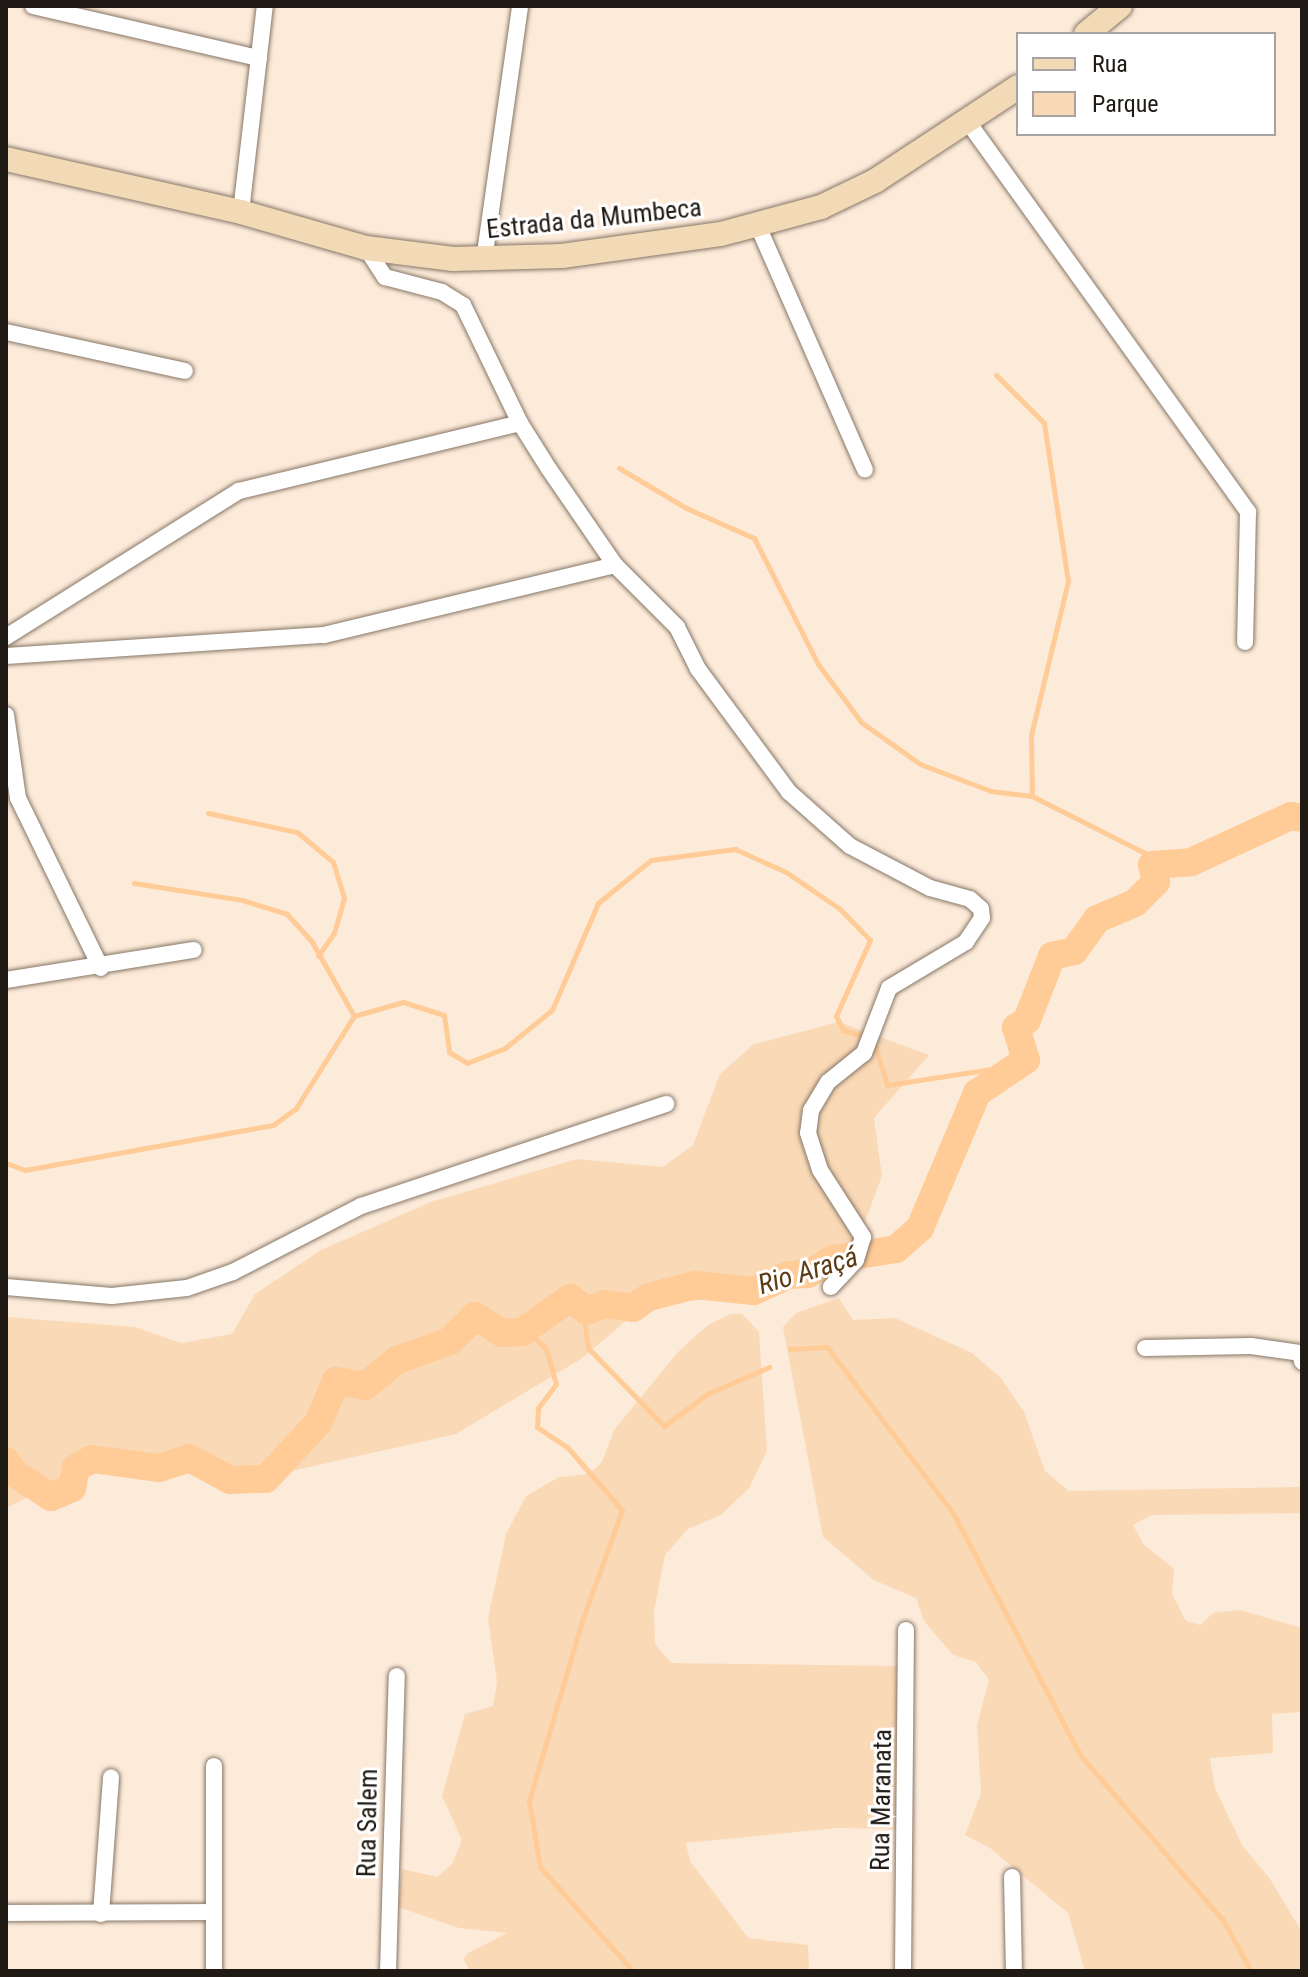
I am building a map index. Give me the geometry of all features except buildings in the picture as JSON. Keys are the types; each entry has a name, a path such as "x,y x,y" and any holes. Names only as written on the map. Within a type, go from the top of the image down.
{"main road":[{"path":"1088,32 1120,6"},
{"name":"Estrada da Mumbeca","path":"6,159 241,212 366,248 484,260 562,256 758,226 821,207 875,181 1016,88"}],"street":[{"path":"33,6 259,58"},
{"path":"241,212 265,6"},
{"path":"484,260 520,6"},
{"path":"968,122 1248,512 1245,642"},
{"path":"758,226 865,470"},
{"path":"366,248 385,277 442,292 463,305 520,423 615,565 670,617 698,669 789,792 850,846 905,871 930,888 970,899 981,909 982,918 966,942 889,988 865,1048 852,1068 828,1082 811,1110 808,1133 814,1155 863,1237 859,1252 831,1287"},
{"path":"6,332 185,371"},
{"path":"6,637 239,491 520,423"},
{"path":"6,656 324,635 615,565"},
{"path":"6,715 18,798 101,968"},
{"path":"6,980 101,968 194,950"},
{"path":"6,1287 112,1296 187,1288 233,1272 375,1200 666,1104"},
{"path":"1145,1348 1251,1346 1300,1353 1302,1362"},
{"name":"Rua Maranata","path":"903,1971 906,1630"},
{"name":"Rua Salem","path":"388,1971 397,1676"},
{"path":"214,1766 214,1971"},
{"path":"101,1914 111,1777"},
{"path":"1012,1877 1014,1971"},
{"path":"6,1913 212,1912"}],"green space":[{"path":"839,1022 929,1055 874,1118 882,1176 858,1240 763,1294 645,1305 581,1359 456,1434 256,1479 113,1456 6,1508 6,1317 135,1327 181,1343 232,1334 255,1294 321,1250 431,1202 577,1159 663,1167 693,1145 720,1074 754,1044"},
{"path":"839,1298 853,1320 895,1318 972,1353 1001,1378 1024,1412 1045,1471 1069,1491 1302,1487 1302,1513 1152,1515 1133,1525 1144,1545 1174,1569 1172,1594 1186,1621 1200,1625 1213,1613 1240,1610 1302,1628 1302,1712 1272,1714 1273,1753 1210,1758 1215,1788 1242,1845 1270,1879 1302,1932 1302,1971 1085,1971 1068,1913 990,1848 965,1835 981,1793 977,1725 989,1680 976,1662 953,1655 924,1621 916,1598 874,1580 823,1537 783,1327 796,1313"},
{"path":"731,1314 742,1314 759,1332 767,1451 749,1488 721,1515 688,1529 665,1555 654,1612 655,1644 671,1663 899,1666 896,1829 837,1828 686,1843 690,1861 748,1938 808,1945 809,1971 470,1971 463,1959 468,1953 507,1933 459,1928 398,1907 402,1869 437,1877 452,1864 462,1840 442,1796 465,1714 493,1706 497,1682 488,1618 506,1534 526,1496 559,1477 589,1474 602,1462 614,1430 678,1352 708,1325"}],"waterway":[{"path":"996,375 1044,423 1068,581 1031,735 1032,796"},
{"path":"619,468 686,508 754,538 818,664 861,722 920,764 991,791 1032,796 1145,853 1156,864"},
{"path":"208,813 297,832 333,862 344,898 334,933 318,956"},
{"name":"Rio Araçá","path":"6,1461 14,1473 51,1497 72,1488 76,1468 92,1459 159,1468 189,1458 230,1480 266,1479 318,1423 336,1381 365,1386 397,1360 450,1341 475,1316 502,1333 522,1332 570,1298 587,1311 605,1304 633,1308 649,1297 695,1285 754,1291 789,1275 808,1274 833,1259 896,1249 920,1228 977,1093 1026,1060 1016,1028 1027,1020 1052,956 1074,951 1097,919 1135,903 1156,882 1152,865 1191,862 1291,816 1302,818"},
{"path":"6,1163 25,1170 273,1125 296,1108 354,1016 403,1002 444,1015 449,1052 467,1063 505,1048 552,1010 598,903 651,860 735,849 786,872 840,909 870,940 836,1016 843,1030 866,1037"},
{"path":"134,883 242,900 287,914 312,942 354,1016"},
{"path":"874,1042 887,1085 1018,1065"},
{"path":"583,1309 588,1348 664,1426 707,1394 769,1367"},
{"path":"522,1332 532,1335 546,1349 556,1384 538,1408 537,1427 568,1448 622,1510 582,1621 529,1801 540,1867 633,1971"},
{"path":"790,1349 827,1347 953,1513 1080,1755 1223,1920 1251,1971"}]}
